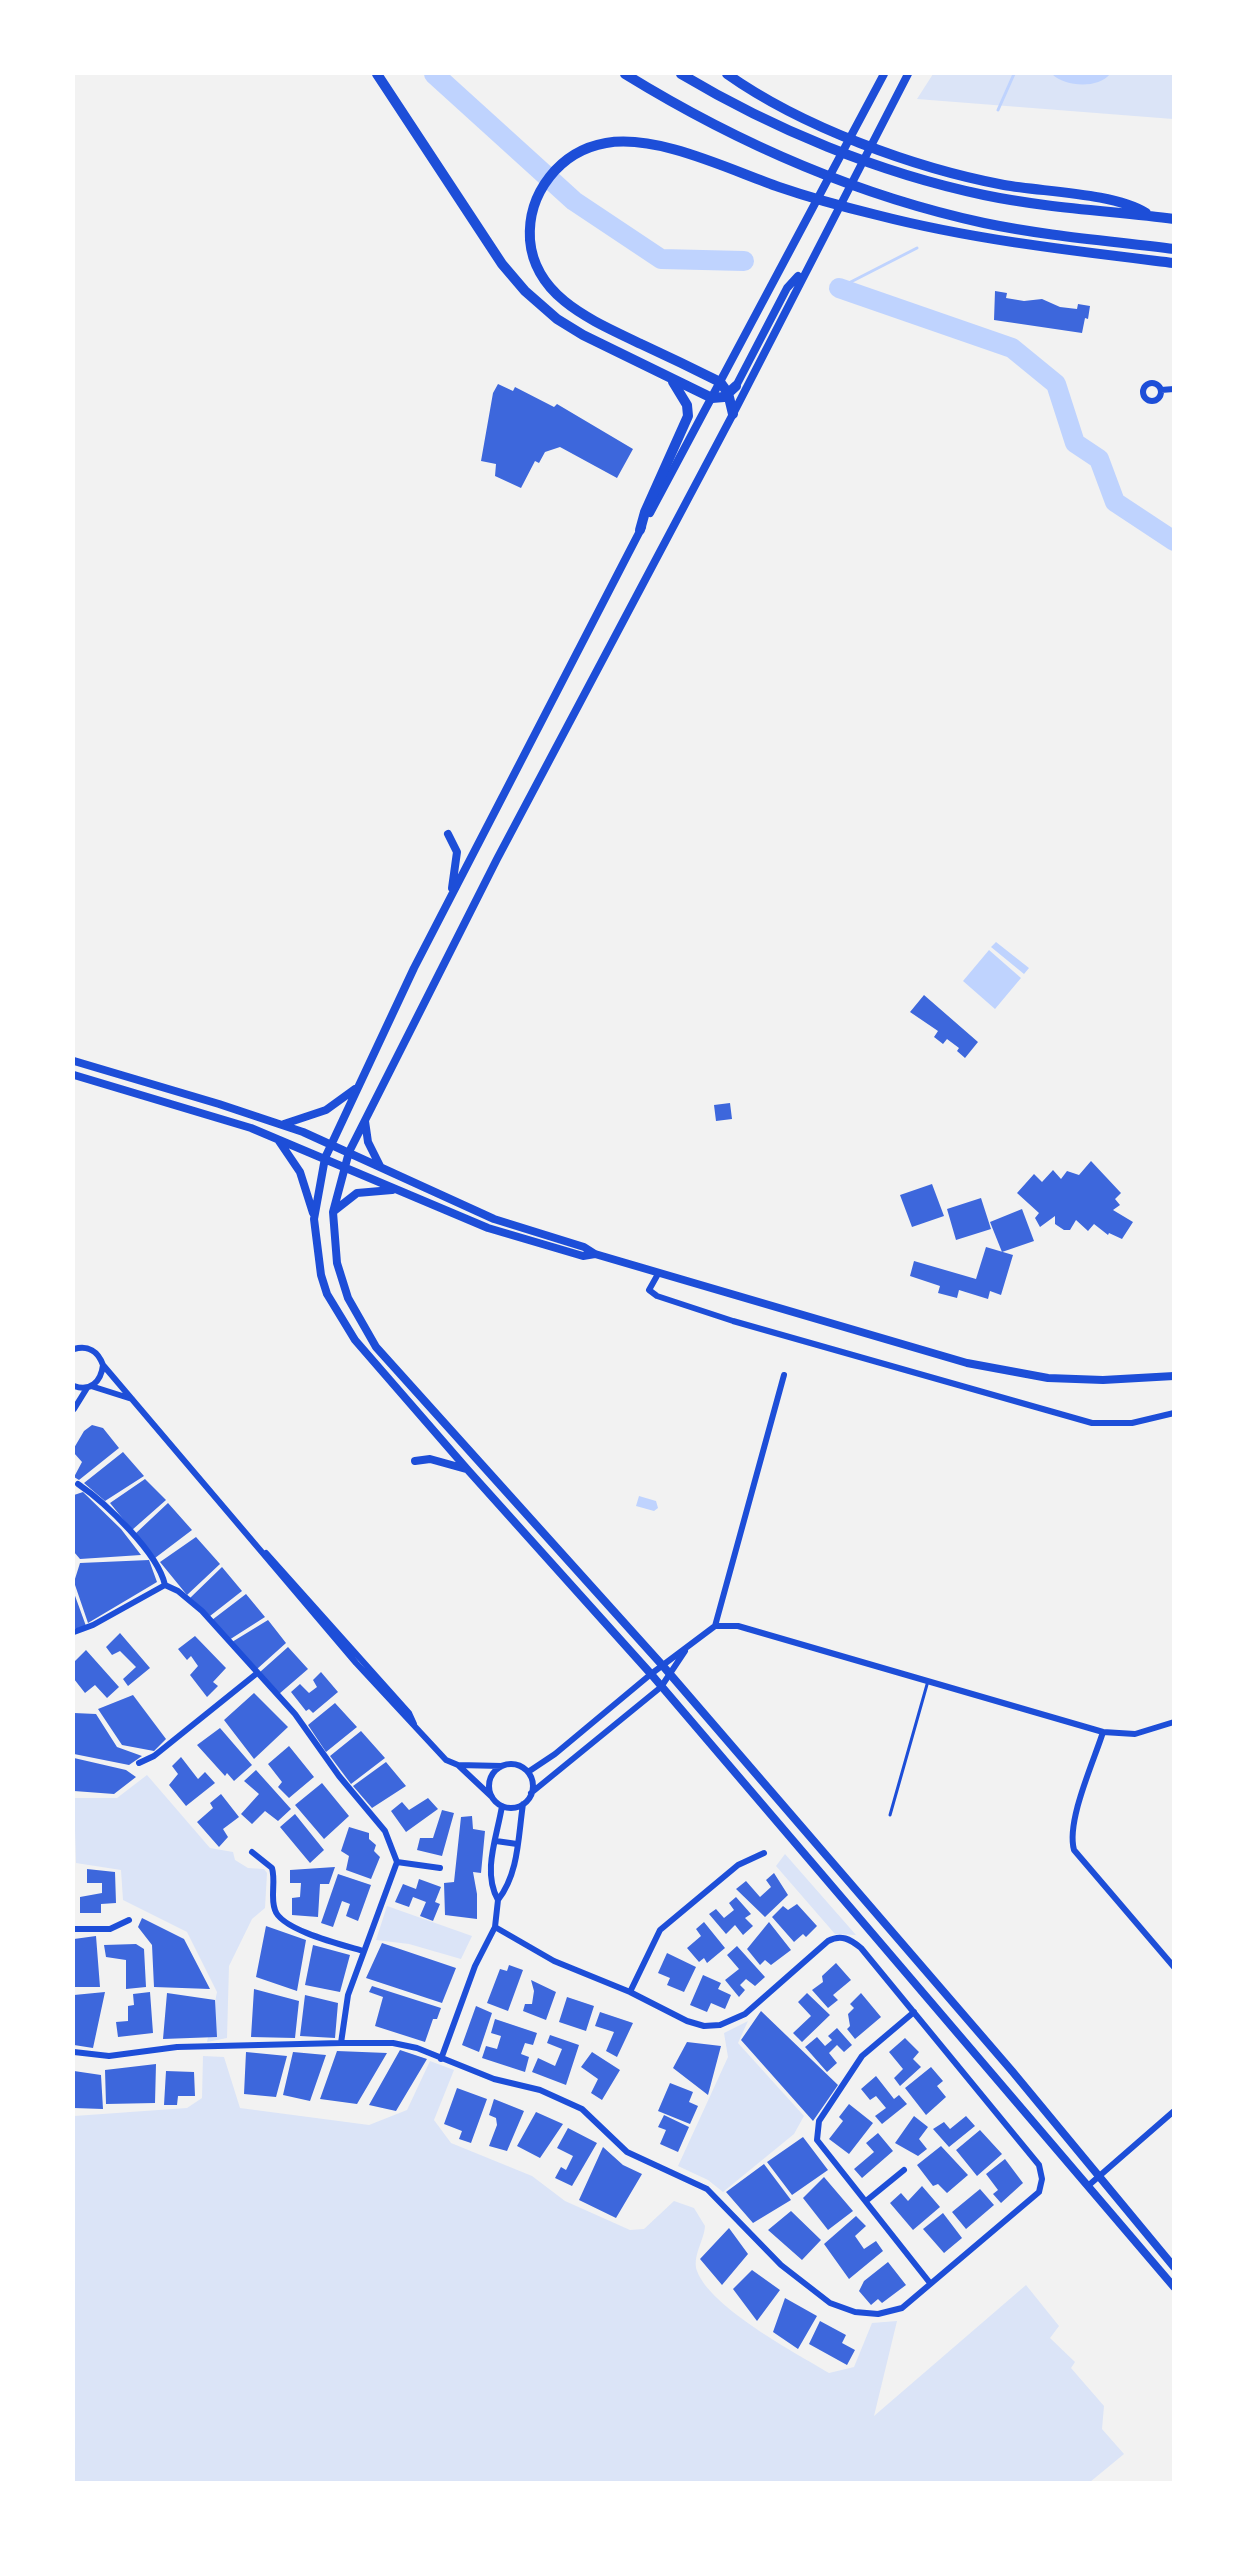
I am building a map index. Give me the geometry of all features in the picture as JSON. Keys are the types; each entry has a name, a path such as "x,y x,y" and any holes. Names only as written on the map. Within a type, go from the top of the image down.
{"highway":[{"path":"377,74 502,264 525,291 557,319 583,335 673,381 712,398 719,399 732,390"},
{"path":"625,74 767,152 877,194 986,223 1173,249"},
{"path":"681,74 731,102 798,133 849,154 949,186 1002,198 1173,219"},
{"path":"727,74 758,94 827,129 938,169 1004,185 1123,203 1151,216"},
{"path":"732,390 590,318 556,295 537,268 531,246 531,219 538,195 556,168 578,152 606,143 648,144 680,152 807,196 890,219 1043,247 1173,263"},
{"path":"640,530 645,512 688,416 687,405 673,381"},
{"path":"732,390 732,414"}],"main road":[{"path":"314,1219 325,1158 355,1089 640,530 884,74"},
{"path":"908,74 732,414 497,858 349,1152 343,1166 333,1212 336,1263 341,1282 359,1320 376,1347 671,1675 1100,2176 1173,2267"},
{"path":"732,390 788,288 808,264"},
{"path":"448,834 457,852 451,898"},
{"path":"74,1060 282,1125 331,1144 494,1219 584,1247 595,1254 658,1274 990,1368 1048,1378 1085,1380 1149,1379 1173,1376"},
{"path":"74,1075 235,1123 503,1233 583,1256 595,1254"},
{"path":"282,1125 326,1110 355,1089"},
{"path":"366,1117 368,1142 380,1166"},
{"path":"277,1139 300,1172 314,1219 321,1275 327,1294 348,1330 467,1469 651,1674 1089,2185 1173,2287"},
{"path":"333,1212 357,1193 374,1189 398,1190"},
{"path":"415,1461 430,1460 467,1469"}],"street":[{"path":"1161,390 1173,389"},
{"path":"658,1274 649,1290 657,1296 1092,1423 1132,1423 1173,1413"},
{"path":"74,1348 89,1348 96,1352 103,1365 132,1400 256,1545 275,1560 409,1713 417,1730 446,1760 458,1766 502,1806 516,1807 523,1804"},
{"path":"74,1409 89,1387 98,1381 103,1365"},
{"path":"715,1626 784,1375"},
{"path":"74,1386 89,1387 132,1400"},
{"path":"78,1484 104,1503 157,1563 165,1585 178,1591 202,1611 256,1674 295,1714 339,1776 385,1831 397,1862 344,2008 341,2043"},
{"path":"74,1632 165,1585"},
{"path":"528,1772 555,1755 651,1674 715,1626 738,1626 1103,1732 1136,1734 1173,1722"},
{"path":"441,2059 475,1966 495,1927 498,1900 508,1887 523,1804 531,1793 661,1687 671,1675 686,1648"},
{"path":"139,1763 154,1756 256,1674"},
{"path":"1103,1732 1075,1821 1072,1842 1074,1850 1173,1967"},
{"path":"458,1766 516,1765 528,1772 533,1786 531,1793"},
{"path":"492,1797 489,1783 495,1770 502,1766"},
{"path":"498,1900 491,1888 489,1873 502,1806"},
{"path":"496,1841 517,1844"},
{"path":"252,1852 272,1868 274,1908 279,1918 295,1928 363,1951"},
{"path":"630,1992 660,1930 738,1865 764,1852"},
{"path":"397,1862 440,1868"},
{"path":"74,1929 110,1929 129,1920"},
{"path":"74,2052 109,2056 177,2047 341,2043 393,2043 417,2048 494,2079 540,2090 582,2109 627,2152 707,2189 781,2265 830,2303 855,2312 878,2314 902,2308 1030,2202 1039,2192 1042,2179 1035,2160 861,1948 843,1937 828,1941 745,2014 720,2025 704,2026 554,1961 495,1927"},
{"path":"914,2012 862,2056 816,2128 817,2140 822,2149 930,2283"},
{"path":"1089,2185 1173,2111"},
{"path":"866,2202 904,2170"}],"lane":[{"path":"890,1815 928,1681"}],"shaded area":[{"path":"933,74 1173,74 1173,119 917,99"},
{"path":"147,1775 210,1848 233,1852 235,1860 248,1868 264,1869 267,1873 265,1908 252,1919 229,1966 227,2038 207,2042 217,1992 187,1932 123,1900 121,1870 76,1863 74,1798 117,1798"},
{"path":"785,1854 856,1935 835,1934 776,1866"},
{"path":"387,1906 472,1936 461,1959 409,1944 376,1940"},
{"path":"748,2021 738,2043 804,2116 794,2134 723,2192 708,2180 678,2166 728,2057 724,2033"},
{"path":"203,2056 224,2057 240,2108 369,2125 407,2110 430,2061 454,2070 434,2120 451,2143 532,2176 565,2201 630,2230 644,2229 674,2201 694,2208 705,2226 696,2265 705,2285 719,2300 755,2328 829,2373 854,2367 872,2323 897,2321 874,2416 1026,2285 1059,2326 1050,2338 1075,2362 1071,2368 1104,2406 1102,2429 1124,2454 1090,2482 74,2482 74,2116 187,2108 202,2098"}],"water":[{"path":"1052,74 1110,74 1098,82 1073,84"},
{"path":"996,942 1029,968 1024,974 991,947"},
{"path":"989,950 1021,978 995,1009 963,981"},
{"path":"639,1496 656,1501 658,1508 654,1511 636,1506"}],"building":[{"path":"995,291 1007,293 1006,298 1024,301 1042,299 1060,307 1077,309 1078,304 1090,306 1088,319 1085,318 1082,333 994,320"},
{"path":"498,384 513,391 515,387 554,407 557,404 633,449 617,478 560,447 545,452 539,463 535,461 521,488 495,476 496,464 481,461 493,393"},
{"path":"924,995 978,1042 965,1058 957,1051 959,1048 947,1039 943,1044 934,1037 938,1031 910,1012"},
{"path":"730,1103 732,1119 716,1121 714,1105"},
{"path":"1091,1161 1121,1193 1115,1199 1120,1205 1113,1210 1133,1222 1122,1239 1109,1233 1108,1235 1094,1224 1088,1231 1076,1220 1070,1230 1064,1230 1055,1224 1055,1216 1040,1227 1035,1218 1039,1213 1017,1193 1034,1174 1042,1182 1053,1170 1061,1179 1067,1171 1079,1175"},
{"path":"932,1184 944,1216 912,1227 900,1195"},
{"path":"981,1198 991,1229 956,1240 947,1209"},
{"path":"1022,1209 1034,1241 1002,1252 990,1222"},
{"path":"986,1247 1013,1255 1001,1295 990,1291 988,1299 959,1290 957,1298 938,1293 940,1286 910,1276 914,1261 976,1279"},
{"path":"92,1425 103,1428 119,1448 79,1480 74,1477 82,1462 74,1453 74,1448 84,1431"},
{"path":"123,1452 144,1476 105,1501 84,1483"},
{"path":"145,1479 166,1500 132,1530 110,1503"},
{"path":"83,1492 121,1529 141,1555 80,1559 74,1552 74,1495"},
{"path":"168,1503 192,1530 155,1558 135,1534"},
{"path":"196,1537 220,1564 187,1595 160,1562"},
{"path":"149,1560 157,1582 88,1623 74,1582 80,1563"},
{"path":"222,1567 242,1591 210,1616 190,1598"},
{"path":"74,1593 86,1626 74,1629"},
{"path":"246,1594 265,1617 229,1640 212,1620"},
{"path":"268,1620 286,1643 257,1669 232,1642"},
{"path":"120,1633 150,1668 128,1686 123,1679 136,1667 120,1651 112,1655 106,1647"},
{"path":"195,1636 226,1668 213,1682 218,1686 207,1697 190,1675 198,1666 191,1656 187,1660 178,1649"},
{"path":"288,1647 308,1669 279,1694 260,1672"},
{"path":"86,1650 119,1687 107,1698 95,1685 85,1693 74,1679 74,1662"},
{"path":"321,1672 338,1692 313,1713 309,1709 306,1711 291,1692 300,1684 309,1693 317,1687 313,1680"},
{"path":"254,1693 288,1727 254,1759 224,1720"},
{"path":"133,1695 166,1739 154,1751 122,1745 98,1709"},
{"path":"335,1703 357,1727 326,1752 308,1725"},
{"path":"74,1713 96,1714 117,1747 142,1756 129,1765 74,1754"},
{"path":"220,1728 252,1765 234,1781 227,1773 225,1776 197,1745"},
{"path":"361,1731 385,1758 351,1784 330,1756"},
{"path":"289,1746 314,1777 289,1798 278,1787 282,1782 268,1764"},
{"path":"181,1757 198,1779 205,1772 215,1783 186,1806 169,1785 178,1774 172,1766"},
{"path":"74,1758 126,1770 136,1777 114,1794 74,1791"},
{"path":"386,1762 406,1786 372,1808 353,1786"},
{"path":"256,1770 291,1809 278,1821 265,1811 252,1824 241,1814 259,1794 244,1781"},
{"path":"322,1783 349,1816 324,1839 295,1805"},
{"path":"221,1794 239,1817 223,1829 228,1837 219,1847 197,1822 213,1808 210,1803"},
{"path":"428,1798 438,1809 406,1832 391,1811 402,1802 409,1810"},
{"path":"442,1810 454,1813 442,1856 417,1850 420,1838 433,1838"},
{"path":"295,1814 324,1850 310,1863 280,1827"},
{"path":"472,1816 473,1829 485,1831 481,1873 473,1872 477,1894 477,1919 445,1915 444,1883 454,1882 461,1817"},
{"path":"349,1827 369,1833 369,1839 376,1845 374,1851 380,1857 371,1879 346,1870 349,1856 341,1851"},
{"path":"335,1867 329,1884 320,1884 318,1917 292,1915 292,1898 300,1897 301,1883 290,1883 290,1870"},
{"path":"87,1869 115,1872 116,1903 101,1904 101,1913 80,1913 80,1897 102,1893 102,1883 87,1883"},
{"path":"774,1873 788,1895 765,1917 736,1889 746,1881 760,1897 771,1887 766,1880"},
{"path":"338,1874 371,1885 358,1921 346,1916 350,1904 342,1901 333,1927 321,1923"},
{"path":"419,1879 441,1887 435,1902 440,1904 433,1921 420,1916 426,1902 413,1897 409,1907 395,1902 403,1884 416,1889"},
{"path":"736,1897 751,1914 745,1918 753,1926 743,1935 735,1925 726,1934 709,1914 716,1909 724,1918 734,1910 729,1903"},
{"path":"797,1904 817,1926 806,1937 803,1934 794,1942 772,1917 783,1906 788,1910"},
{"path":"142,1918 184,1939 210,1989 154,1987 152,1945 138,1927"},
{"path":"704,1922 725,1948 707,1963 704,1958 699,1962 687,1948 701,1936 696,1929"},
{"path":"769,1922 791,1950 771,1965 765,1960 760,1965 747,1949"},
{"path":"266,1926 306,1940 297,1991 256,1977"},
{"path":"96,1936 100,1987 74,1987 74,1939"},
{"path":"382,1943 456,1968 442,2003 366,1978"},
{"path":"136,1944 144,1949 146,1987 126,1989 126,1960 106,1957 104,1945"},
{"path":"313,1945 350,1955 340,1992 305,1985"},
{"path":"737,1946 765,1977 755,1986 746,1979 740,1985 745,1990 739,1997 725,1980 739,1969 727,1955"},
{"path":"667,1953 696,1967 684,1992 667,1985 670,1978 658,1973"},
{"path":"836,1963 851,1980 833,1995 838,2000 828,2008 812,1990 823,1982 822,1976"},
{"path":"509,1965 523,1970 508,2011 487,2003 500,1969 507,1971"},
{"path":"703,1975 721,1983 718,1989 731,1995 725,2009 711,2003 707,2012 690,2005"},
{"path":"531,1980 556,1992 546,2020 523,2011 525,2004 532,2004 534,1991"},
{"path":"372,1986 441,2008 437,2019 433,2019 425,2042 375,2026 383,1997 369,1992"},
{"path":"254,1989 299,2001 295,2038 251,2037"},
{"path":"105,1992 93,2048 74,2045 74,1995"},
{"path":"150,1992 153,2033 118,2037 116,2022 128,2021 128,2006 134,2005 133,1994"},
{"path":"167,1993 215,2000 217,2037 163,2039"},
{"path":"807,1993 830,2015 802,2042 793,2033 811,2016 798,2002"},
{"path":"861,1993 881,2017 855,2039 847,2029 850,2026 848,2014 854,2008 850,2004"},
{"path":"305,1995 338,2003 335,2038 300,2036"},
{"path":"567,1997 594,2006 586,2031 559,2022"},
{"path":"476,2006 492,2013 479,2052 462,2045"},
{"path":"761,2011 838,2085 813,2121 741,2040"},
{"path":"600,2012 633,2023 617,2057 606,2051 614,2032 595,2026"},
{"path":"495,2019 537,2033 533,2045 525,2043 521,2054 529,2057 525,2072 482,2058 486,2046 497,2049 501,2036 491,2033"},
{"path":"837,2028 852,2045 844,2052 837,2045 829,2053 837,2063 827,2072 805,2047 817,2037 825,2046 832,2040 828,2036"},
{"path":"550,2035 579,2045 566,2085 532,2072 538,2058 555,2066 562,2049 547,2043"},
{"path":"905,2038 919,2052 913,2059 921,2067 900,2086 894,2078 903,2069 889,2052"},
{"path":"687,2042 721,2046 708,2095 673,2068"},
{"path":"400,2050 427,2059 396,2111 369,2105"},
{"path":"337,2051 387,2053 357,2104 320,2099"},
{"path":"246,2052 287,2056 276,2097 244,2094"},
{"path":"293,2052 326,2055 310,2101 283,2095"},
{"path":"592,2052 620,2070 602,2100 591,2093 598,2079 581,2067"},
{"path":"156,2064 155,2103 106,2104 105,2070"},
{"path":"931,2067 943,2081 937,2086 946,2097 926,2115 905,2088"},
{"path":"74,2071 101,2075 103,2109 74,2108"},
{"path":"166,2071 194,2072 195,2096 178,2096 177,2105 164,2105"},
{"path":"876,2076 894,2099 899,2095 907,2104 882,2124 875,2116 886,2108 876,2096 870,2100 861,2089"},
{"path":"670,2083 693,2092 689,2102 698,2106 690,2124 658,2111"},
{"path":"457,2088 487,2099 471,2143 459,2139 462,2131 444,2124"},
{"path":"494,2099 524,2111 507,2151 489,2146 497,2125 496,2118 489,2115"},
{"path":"849,2104 873,2123 849,2154 829,2139 843,2121 839,2117"},
{"path":"536,2112 563,2124 540,2158 517,2146"},
{"path":"664,2115 689,2127 678,2152 660,2144 666,2130 658,2127"},
{"path":"914,2116 928,2127 919,2139 927,2149 918,2156 895,2143"},
{"path":"966,2116 975,2126 949,2147 933,2129 944,2122 950,2129"},
{"path":"568,2128 597,2143 572,2186 555,2178 561,2167 566,2170 573,2156 557,2148"},
{"path":"980,2130 1002,2154 977,2176 956,2150"},
{"path":"878,2133 893,2151 862,2178 854,2169 874,2152 866,2143"},
{"path":"803,2137 828,2170 792,2195 767,2162"},
{"path":"941,2146 968,2175 947,2193 938,2184 933,2186 917,2165"},
{"path":"603,2147 623,2165 642,2174 616,2218 579,2200"},
{"path":"1005,2159 1023,2183 1001,2203 993,2194 998,2190 986,2174"},
{"path":"764,2164 791,2200 753,2223 726,2192"},
{"path":"824,2177 853,2211 828,2230 803,2198"},
{"path":"922,2186 940,2207 913,2230 890,2203 901,2193 908,2201"},
{"path":"980,2189 994,2205 966,2229 952,2212"},
{"path":"791,2211 821,2240 802,2260 768,2230"},
{"path":"943,2213 962,2238 944,2253 923,2229"},
{"path":"856,2216 866,2226 855,2236 864,2249 876,2241 883,2251 849,2279 824,2244"},
{"path":"729,2228 748,2254 722,2285 700,2259"},
{"path":"888,2262 906,2285 882,2303 878,2299 871,2305 859,2291 864,2281"},
{"path":"752,2270 780,2290 757,2321 733,2289"},
{"path":"785,2298 817,2316 798,2349 773,2332"},
{"path":"820,2321 846,2335 842,2343 855,2350 847,2365 809,2344"}],"waterway":[{"path":"434,74 574,201 661,259 744,261"},
{"path":"998,110 1014,74"},
{"path":"839,288 917,248"},
{"path":"839,288 1012,348 1056,384 1075,443 1099,459 1115,502 1174,541"}]}
